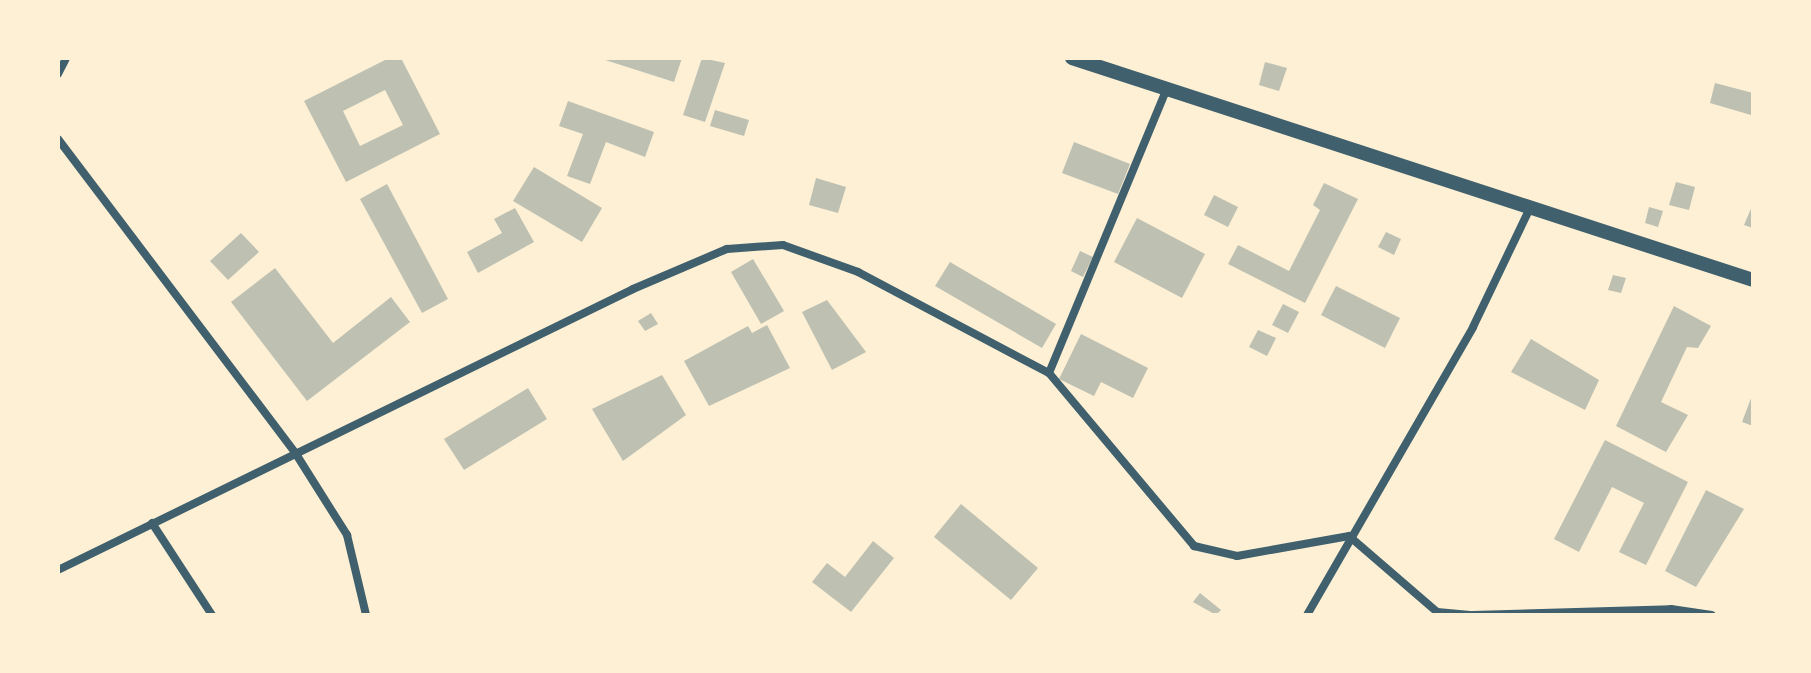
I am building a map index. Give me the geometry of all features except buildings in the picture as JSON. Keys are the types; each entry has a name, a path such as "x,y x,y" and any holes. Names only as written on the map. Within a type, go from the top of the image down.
{"street":[{"path":"58,74 66,58"},
{"path":"1072,58 1531,205 1753,280"},
{"path":"1049,373 1167,88"},
{"path":"58,139 296,454 347,535 366,615"},
{"path":"1307,615 1349,536 1473,327 1531,205"},
{"path":"58,570 727,249 783,245 858,272 1049,373 1194,546 1237,556 1349,536"},
{"path":"152,523 212,615"},
{"path":"1349,536 1437,612 1471,615 1671,609 1712,615"}]}
